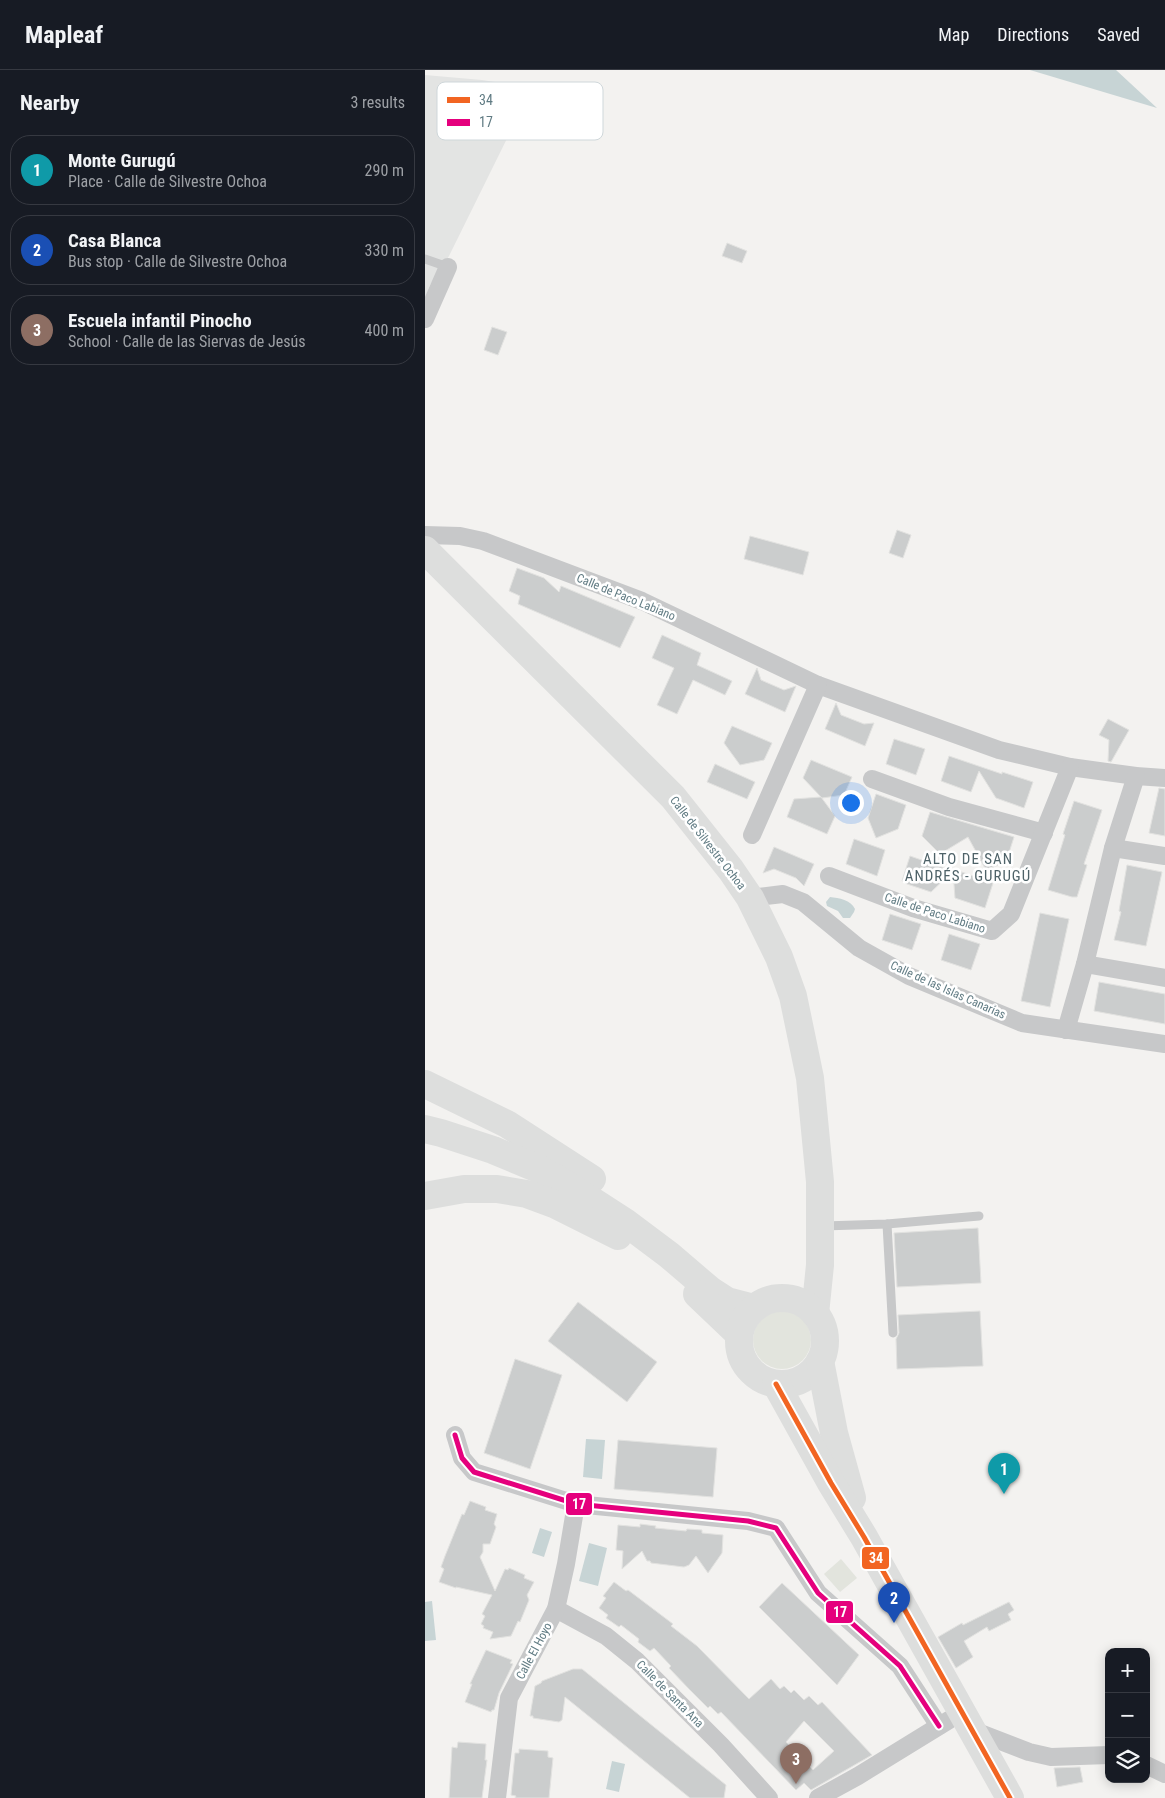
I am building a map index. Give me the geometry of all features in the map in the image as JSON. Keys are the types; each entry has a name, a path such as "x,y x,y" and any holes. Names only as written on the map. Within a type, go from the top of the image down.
{"highway":[{"name":"Calle de Silvestre Ochoa","path":"425,550 673,797 731,870 750,898 779,957 793,996 810,1078 815,1122 820,1226 820,1265 815,1314"},
{"path":"425,1084 507,1124 609,1190 644,1223 669,1255"},
{"path":"425,1129 493,1150 541,1170 575,1189 625,1222 669,1255 710,1290 727,1301 754,1308"},
{"path":"425,1196 464,1189 497,1189 527,1194 554,1204 615,1234 689,1285"},
{"path":"610,1213 689,1285 739,1334"},
{"path":"780,1298 803,1274 820,1226"},
{"path":"780,1298 793,1300 805,1305 822,1324 825,1336 824,1349 820,1361 813,1372 802,1380 789,1384 775,1384 762,1380 751,1372 743,1361 739,1348 739,1334 742,1324 754,1308 766,1301 780,1298"},
{"path":"820,1361 834,1433 864,1537"},
{"path":"775,1384 864,1537 1010,1798"}],"street":[{"path":"425,319 448,267"},
{"name":"Calle de Paco Labiano","path":"425,535 460,536 483,541 642,601 818,685 999,750 1071,766 1136,776 1165,778"},
{"path":"752,835 818,685"},
{"name":"Calle de Paco Labiano","path":"829,876 913,908 992,931 1011,914 1071,766"},
{"path":"1066,1030 1085,964 1113,848 1136,776"},
{"path":"872,779 949,807 1044,833"},
{"path":"1113,848 1165,856"},
{"name":"Calle de las Islas Canarias","path":"750,898 783,894 803,902 859,948 909,976 1023,1023 1165,1044"},
{"path":"1085,964 1165,978"},
{"path":"455,1435 462,1458 474,1472 577,1504 748,1521 775,1528 818,1593 900,1666 939,1726"},
{"name":"Calle El Hoyo","path":"497,1798 509,1698 556,1609 577,1504"},
{"name":"Calle de Santa Ana","path":"556,1609 606,1636 637,1661 721,1745 769,1798"},
{"path":"818,1798 858,1776 939,1726 967,1721 1029,1752 1051,1757 1105,1755"},
{"path":"1150,1767 1165,1774"}],"lane":[{"path":"425,259 448,267"},
{"path":"820,1226 887,1224 979,1216"},
{"path":"887,1224 893,1333"}],"shaded area":[{"path":"1030,70 1116,70 1157,108"},
{"path":"425,75 495,82 437,82 437,140 506,140 449,256 430,285 425,298"},
{"path":"830,897 851,903 855,909 850,918 843,918 838,911 827,906 826,902"},
{"path":"776,1311 788,1311 803,1319 811,1334 811,1346 803,1361 788,1369 776,1369 761,1361 753,1346 753,1334 761,1319"},
{"path":"586,1439 605,1440 602,1479 583,1477"},
{"path":"540,1528 552,1532 544,1557 532,1553"},
{"path":"589,1543 607,1548 598,1586 579,1581"},
{"path":"841,1559 857,1578 840,1592 824,1574"},
{"path":"432,1601 436,1640 425,1641 425,1602"},
{"path":"612,1761 625,1764 619,1792 606,1789"}],"building":[{"path":"727,243 747,251 742,263 722,256"},
{"path":"492,327 507,332 498,355 484,350"},
{"path":"897,530 911,535 903,558 889,553"},
{"path":"750,536 809,552 803,575 744,559"},
{"path":"517,568 544,578 559,592 561,586 635,617 620,648 518,604 520,596 509,591"},
{"path":"662,635 701,653 697,665 732,681 725,695 693,680 677,714 657,705 674,668 652,658"},
{"path":"757,668 761,680 784,690 796,686 785,712 745,694"},
{"path":"836,703 841,715 864,724 874,723 865,746 825,729"},
{"path":"1108,719 1129,730 1111,762 1108,761 1109,740 1099,735"},
{"path":"732,726 772,743 764,760 740,765 724,743"},
{"path":"894,739 925,749 916,775 886,764"},
{"path":"949,756 1002,774 1002,772 1033,782 1024,808 996,798 979,771 971,792 941,781"},
{"path":"811,760 852,777 844,795 822,798 803,778"},
{"path":"715,764 755,782 747,799 707,782"},
{"path":"1159,788 1165,789 1165,836 1149,833"},
{"path":"876,794 906,805 898,829 876,838 868,818"},
{"path":"821,797 835,816 827,834 787,817 794,799"},
{"path":"1074,801 1102,810 1084,864 1087,865 1077,897 1048,890"},
{"path":"930,812 1014,837 1006,862 986,870 968,837 940,854 922,836"},
{"path":"854,839 885,850 877,876 846,864"},
{"path":"774,847 814,864 804,886 796,878 774,869 763,873"},
{"path":"910,856 953,871 931,892 907,884 902,881"},
{"path":"1127,865 1162,872 1146,946 1114,940 1121,912 1119,911"},
{"path":"956,870 993,883 985,908 955,898 953,871 960,873"},
{"path":"1040,913 1069,919 1050,1007 1021,1001"},
{"path":"890,914 921,924 912,950 882,940"},
{"path":"949,934 980,944 971,970 941,960"},
{"path":"1099,982 1165,994 1165,1024 1094,1011"},
{"path":"978,1228 981,1283 897,1287 894,1233"},
{"path":"578,1302 657,1362 627,1402 548,1341"},
{"path":"980,1311 983,1366 897,1369 896,1339 899,1333 898,1315"},
{"path":"515,1359 562,1375 530,1469 484,1453"},
{"path":"618,1440 717,1448 713,1497 614,1489"},
{"path":"470,1501 486,1507 485,1510 497,1514 494,1524 496,1527 490,1544 483,1544 483,1552 480,1557 495,1591 505,1569 508,1570 509,1568 525,1575 524,1578 534,1582 527,1595 529,1600 520,1622 518,1621 511,1636 490,1639 493,1632 483,1628 484,1626 481,1624 485,1616 482,1614 492,1595 456,1588 439,1582 444,1569 441,1567 445,1556 462,1514 464,1515"},
{"path":"640,1524 656,1526 655,1528 686,1531 687,1529 702,1530 702,1533 723,1535 722,1553 708,1573 696,1556 689,1565 684,1567 651,1563 647,1561 642,1551 622,1569 623,1551 616,1550 618,1525 640,1527"},
{"path":"614,1582 626,1591 628,1590 673,1624 671,1626 697,1646 749,1699 771,1679 780,1689 784,1686 791,1693 794,1690 804,1700 809,1696 818,1705 822,1702 872,1755 811,1790 804,1783 796,1790 721,1712 718,1714 710,1706 708,1708 669,1668 671,1666 654,1648 650,1651 638,1642 639,1639 621,1625 619,1627 606,1618 608,1615 599,1608 606,1598 603,1596","holes":["804,1721 834,1751 813,1770 786,1742"]},
{"path":"782,1583 859,1655 837,1685 759,1607"},
{"path":"1009,1602 1014,1610 1008,1614 1011,1620 989,1631 987,1627 964,1641 973,1657 956,1668 938,1637 962,1623 963,1625"},
{"path":"486,1650 512,1660 510,1663 513,1664 499,1693 494,1710 491,1712 465,1702 472,1684 470,1684"},
{"path":"573,1669 582,1669 726,1785 724,1798 690,1798 565,1697 562,1720 559,1722 530,1716 535,1686 542,1681"},
{"path":"458,1742 486,1744 485,1760 487,1760 482,1798 449,1798 452,1747 457,1748"},
{"path":"519,1749 548,1751 548,1757 553,1758 549,1798 515,1798 516,1796 511,1795 515,1753 519,1753"},
{"path":"1080,1767 1083,1782 1057,1787 1054,1768"}],"transit line":[{"name":"34","path":"776,1384 1010,1798"},
{"name":"17","path":"455,1435 462,1458 474,1472 576,1504 748,1521 776,1528 818,1593 900,1666 939,1726"}],"place":[{"name":"Monte Gurugú","path":"1004,1494"},
{"name":"Casa Blanca","path":"894,1623"},
{"name":"Escuela infantil Pinocho","path":"796,1784"}],"district":[{"name":"ALTO DE SAN ANDRÉS - GURUGÚ","path":"968,868"}]}
